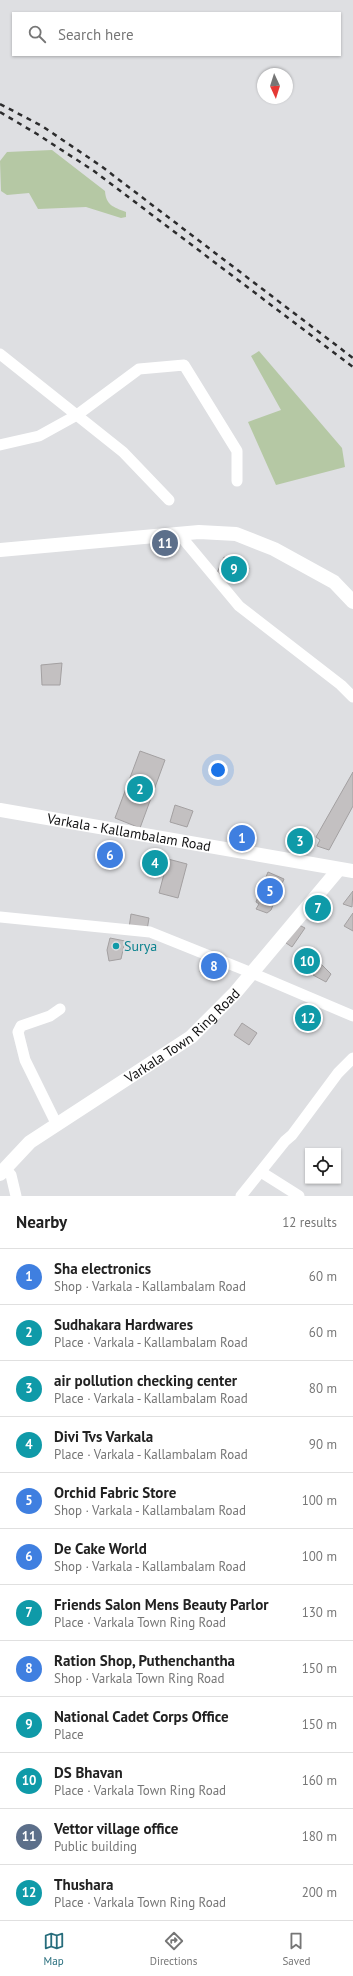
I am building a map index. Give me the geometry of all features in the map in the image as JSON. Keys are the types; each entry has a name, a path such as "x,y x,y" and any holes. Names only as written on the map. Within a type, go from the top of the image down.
{"main road":[{"path":"0,550 199,532 236,534 268,546 334,582 353,602"},
{"name":"Varkala - Kallambalam Road","path":"0,810 346,870"},
{"name":"Varkala Town Ring Road","path":"3,1171 30,1142 191,1037 346,870"}],"street":[{"path":"0,354 123,452 169,500"},
{"path":"0,445 39,436 77,415 139,369 184,365 237,451 237,481"},
{"path":"179,534 239,606 341,685 353,697"},
{"path":"0,917 150,932 353,1016"},
{"path":"57,1125 25,1060 18,1032 21,1026 50,1016 60,1009"},
{"path":"241,1196 285,1141 292,1135 338,1073 353,1058"},
{"path":"3,1171 11,1175 16,1196"},
{"path":"261,1172 299,1196"}],"green space":[{"path":"52,150 105,191 107,199 111,205 126,212 126,217 121,218 86,207 38,209 29,193 7,195 1,191 0,161 7,152"},
{"path":"259,351 342,448 345,467 276,485 248,422 281,410 251,356"}],"building":[{"path":"171,540 171,546 161,547 161,541"},
{"path":"224,557 249,568 246,574 236,570 231,582 216,575"},
{"path":"62,663 60,685 42,685 41,665"},
{"path":"140,751 165,760 140,828 115,818"},
{"path":"353,772 353,806 329,850 317,846 320,840 316,837"},
{"path":"175,805 193,811 187,827 170,822"},
{"path":"234,834 251,837 250,843 232,840"},
{"path":"296,835 308,837 304,848 292,845"},
{"path":"107,845 117,848 112,865 102,862"},
{"path":"149,856 164,860 162,870 146,865"},
{"path":"168,859 187,864 178,898 159,893"},
{"path":"268,872 284,879 271,910 267,913 256,909 259,904 256,902"},
{"path":"353,891 352,907 343,904"},
{"path":"319,902 325,907 318,915 312,910"},
{"path":"353,913 353,931 344,926"},
{"path":"131,914 149,918 147,930 129,928"},
{"path":"299,925 305,928 292,947 286,943"},
{"name":"Surya","path":"110,938 125,941 121,959 109,961 107,950"},
{"path":"305,952 317,961 309,971 297,962"},
{"path":"212,953 229,960 215,980 200,972"},
{"path":"320,963 331,974 326,982 313,975"},
{"path":"304,1007 319,1014 312,1029 297,1021"},
{"path":"242,1023 257,1033 249,1045 234,1035"}],"railway":[{"path":"0,104 42,126 101,166 353,358"},
{"path":"0,112 94,171 353,367"}],"place":[{"name":"Vettor village office","path":"165,543"},
{"name":"National Cadet Corps Office","path":"234,569"},
{"name":"Sudhakara Hardwares","path":"140,789"},
{"name":"Sha electronics","path":"242,838"},
{"name":"air pollution checking center","path":"300,841"},
{"name":"De Cake World","path":"110,855"},
{"name":"Divi Tvs Varkala","path":"155,863"},
{"name":"Orchid Fabric Store","path":"270,891"},
{"name":"Friends Salon Mens Beauty Parlor","path":"318,908"},
{"name":"Surya","path":"116,946"},
{"name":"DS Bhavan","path":"307,961"},
{"name":"Ration Shop, Puthenchantha","path":"214,966"},
{"name":"Thushara","path":"308,1018"}]}
